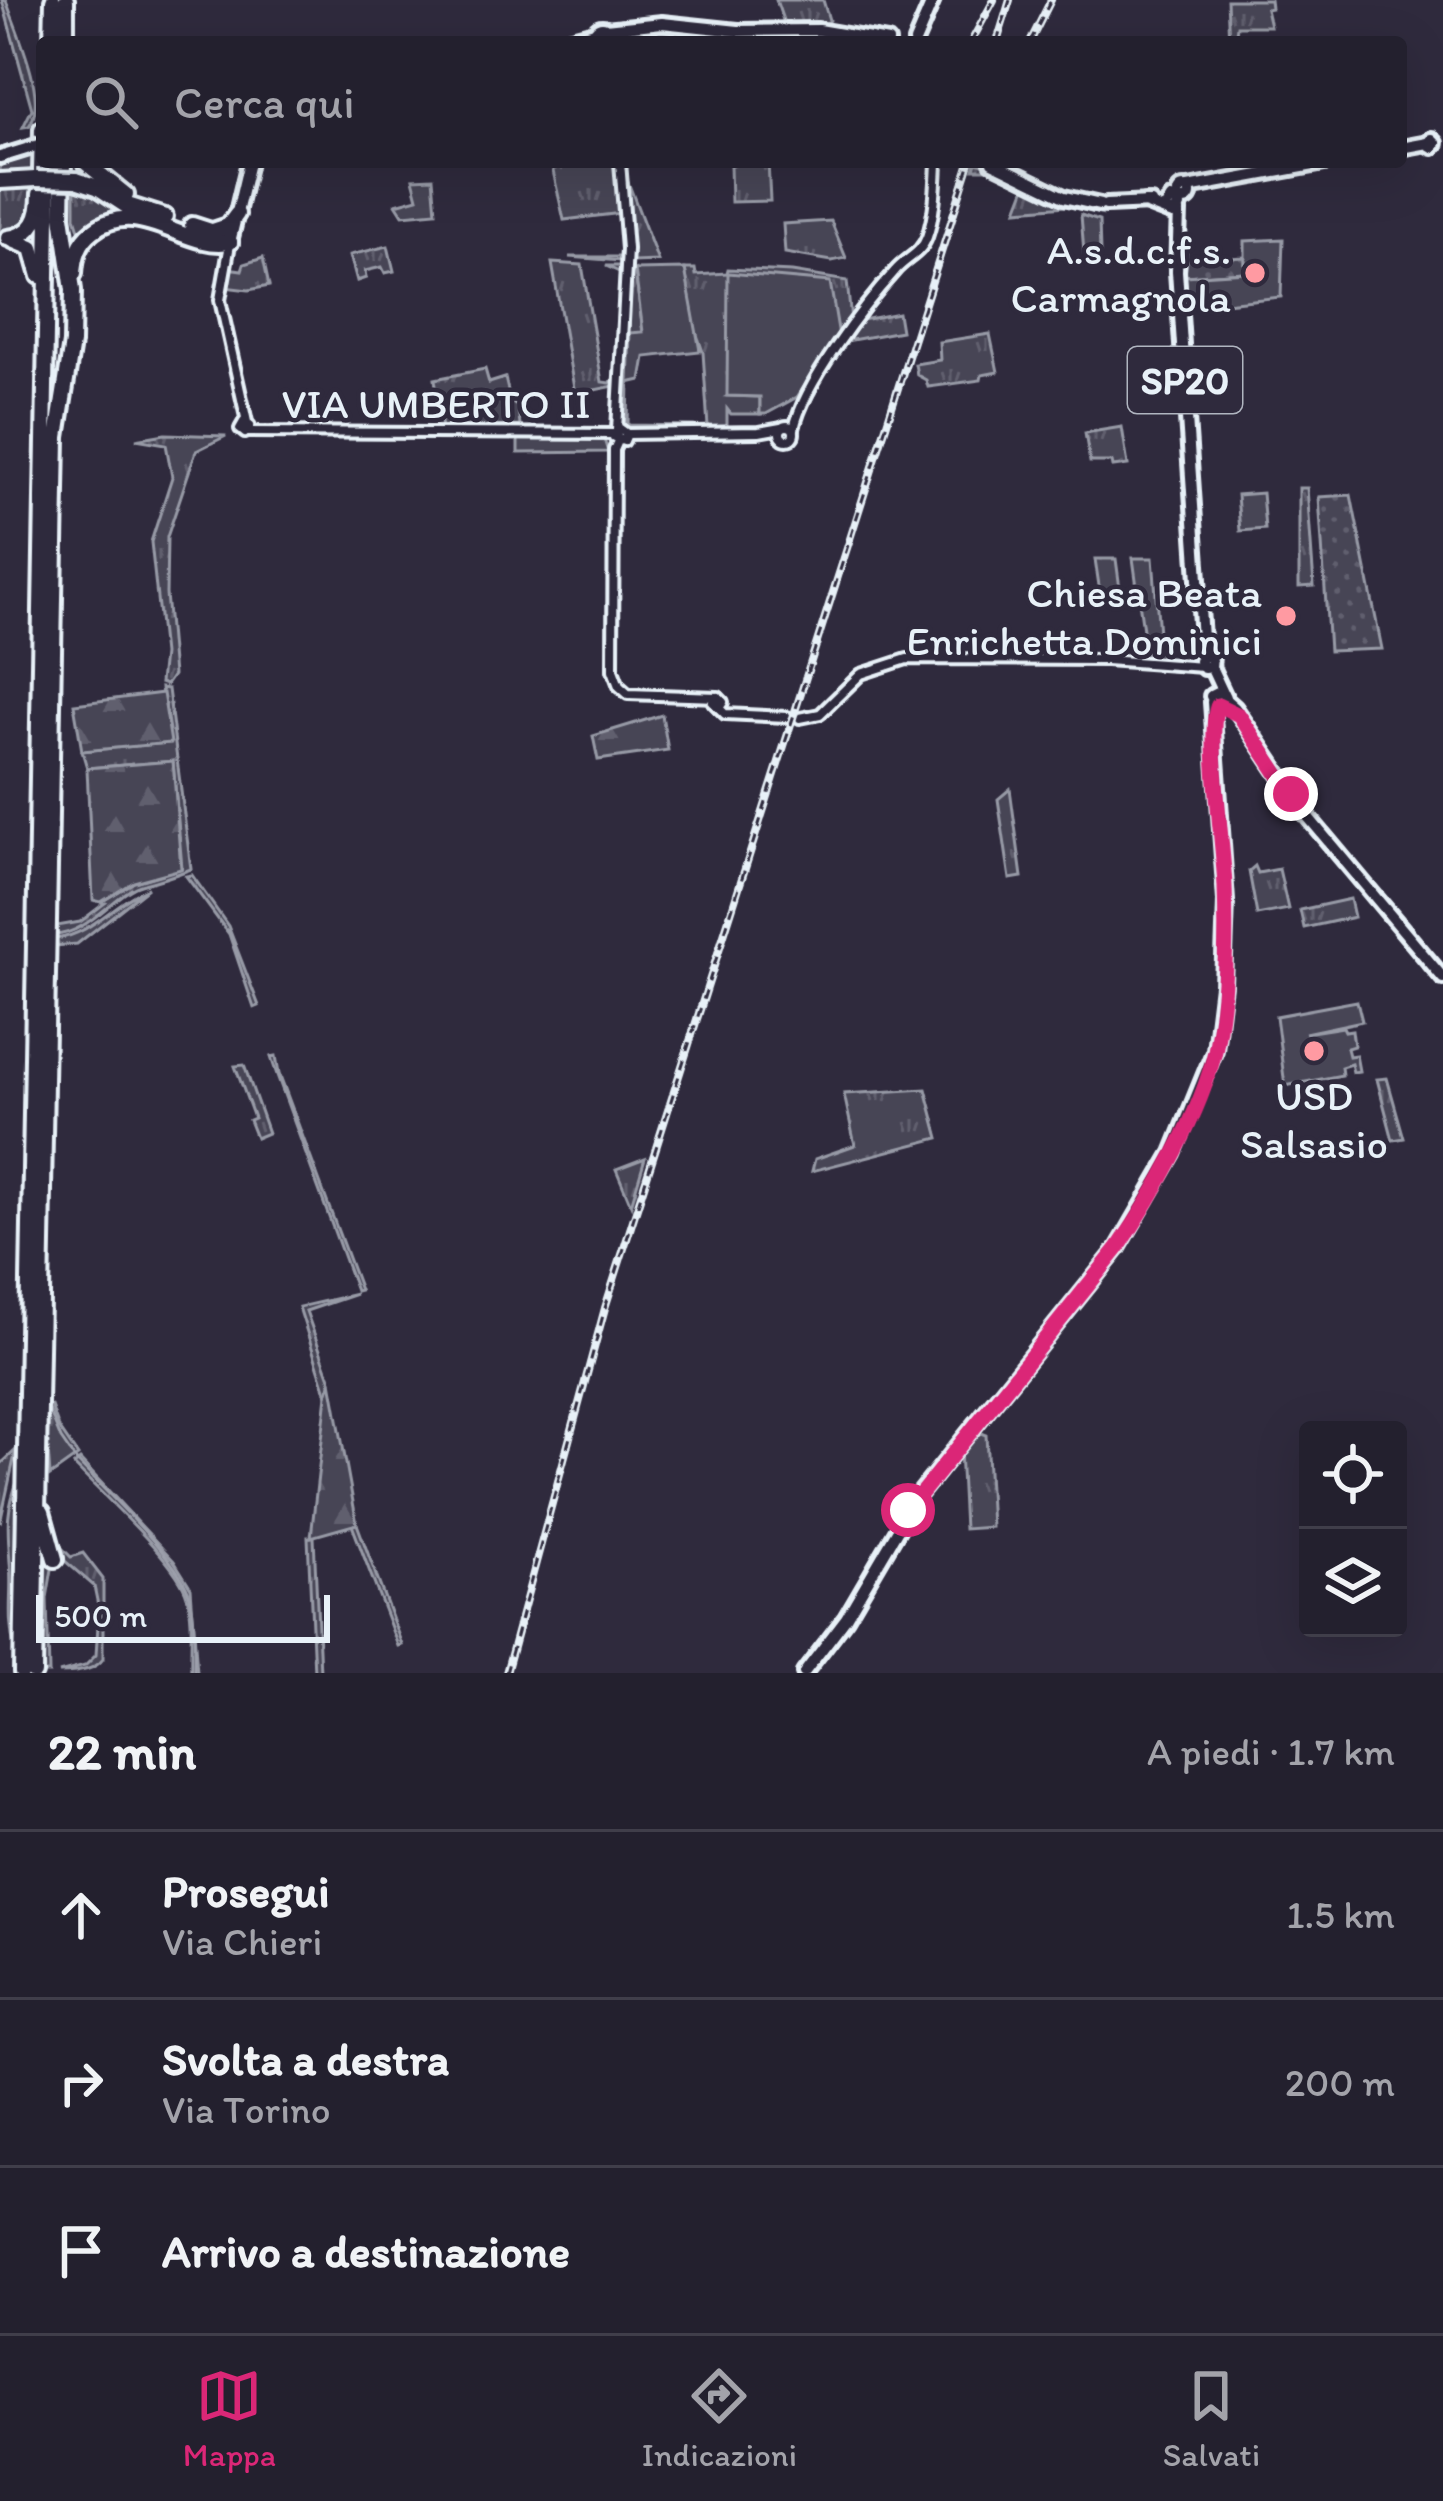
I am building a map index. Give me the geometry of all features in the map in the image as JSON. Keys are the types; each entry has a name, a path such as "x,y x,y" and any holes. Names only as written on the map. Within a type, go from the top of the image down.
{"highway":[{"path":"52,0 52,36"},
{"path":"66,0 66,36"},
{"path":"4,237 27,232 38,216 40,168"},
{"path":"22,1673 50,168"},
{"path":"63,168 63,231 73,290"},
{"path":"92,168 150,216"},
{"path":"0,181 92,184 150,216 212,237 229,250"},
{"path":"212,237 237,214"},
{"path":"34,1673 57,437 70,368 76,255 91,233 118,220 150,216"},
{"path":"4,237 32,248 45,298"},
{"path":"37,1448 41,1508 55,1559"}],"main road":[{"path":"914,36 933,0"},
{"path":"605,36 662,23 856,36"},
{"path":"845,34 852,36"},
{"path":"0,157 36,146"},
{"path":"229,250 248,168"},
{"path":"1006,168 1086,202 1106,203 1177,202 1207,185 1298,168"},
{"name":"SP20","path":"1177,202 1205,662"},
{"path":"804,1673 845,1618 917,1497 1126,1237 1197,1101 1215,1050 1226,943 1213,727 1218,699 1205,662"},
{"path":"1218,699 1239,715 1307,817 1443,978"}],"street":[{"path":"621,168 627,249 620,433 614,450 616,681 628,694 718,703 724,714 787,717"},
{"name":"VIA UMBERTO II","path":"229,250 220,300 248,426 620,433 785,430 895,270 922,247 929,230 937,168"},
{"path":"800,718 820,714 865,671 907,659 1205,662"}],"green space":[{"path":"2,0 6,0 33,82 34,114 29,126 23,127 32,109"},
{"path":"776,0 823,0 829,20 824,26 785,26"},
{"path":"1227,0 1270,0 1271,8 1266,9 1270,26 1237,26 1236,36 1229,36"},
{"path":"36,150 39,176 0,178 0,161"},
{"path":"552,168 619,168 627,226 625,250 621,261 569,257 622,257 622,213 564,220"},
{"path":"730,168 768,168 770,201 731,202"},
{"path":"992,168 1005,173 1061,200 1091,207 1085,210 1093,211 1094,206 1100,214 1066,206 1017,210 1027,184 974,169"},
{"path":"433,178 436,212 403,215 396,204 418,198 413,179"},
{"path":"38,182 36,216 9,236 0,234 0,183"},
{"path":"628,182 658,261 632,262"},
{"path":"75,183 131,213 82,239 75,217"},
{"path":"1081,215 1099,221 1100,253 1084,253"},
{"path":"831,221 846,258 832,261 785,253 783,224"},
{"name":"A.s.d.c.f.s. Carmagnola","path":"1283,239 1281,297 1188,307 1185,276 1245,272 1245,241"},
{"path":"388,246 394,271 385,273 382,267 365,271 366,278 357,281 350,255"},
{"path":"1245,257 1245,272 1185,276 1187,260"},
{"path":"263,258 269,286 224,287 227,268 242,270 244,264"},
{"path":"552,263 582,265 602,382 610,383 615,377 622,280 619,272 606,266 625,270 614,426 614,386 575,394"},
{"path":"685,269 695,269 696,275 727,273 728,269 847,281 851,320 839,336 728,396 760,397 760,414 731,414 727,409 727,429 708,427 703,352"},
{"path":"685,269 700,351 645,357 641,380 628,383 630,333 643,332 635,270"},
{"path":"635,270 643,333 630,334 628,425 693,426 692,430 629,429 625,425 631,273"},
{"path":"728,273 830,282 839,336 797,397 766,414 760,414 760,397 727,396"},
{"path":"898,313 901,331 846,341 862,320"},
{"path":"990,334 998,372 982,375 981,380 928,387 917,375 915,364 940,360 939,342"},
{"path":"485,369 489,383 505,378 511,403 518,406 520,426 442,429 435,379"},
{"path":"1122,427 1128,465 1090,462 1085,433"},
{"path":"165,434 226,436 196,451 167,537 173,675 166,685 160,683 163,654 151,542 172,477 166,444 136,439"},
{"path":"518,436 603,436 608,452 518,453"},
{"path":"1299,488 1307,488 1314,586 1299,587"},
{"path":"1262,493 1265,529 1240,531 1237,495"},
{"path":"1351,495 1382,649 1329,651 1319,497"},
{"path":"1133,558 1153,558 1161,659 1147,659"},
{"path":"1095,559 1116,559 1121,596 1101,599"},
{"path":"161,688 168,689 191,869 134,888 79,927 54,935 57,926 80,922 134,882 182,868 173,761 87,768 82,751 170,743"},
{"path":"163,693 171,743 82,751 74,704"},
{"path":"662,715 668,750 598,760 593,736"},
{"path":"173,761 181,869 134,882 101,902 93,900 87,768"},
{"path":"1010,789 1022,877 1010,879 998,799"},
{"path":"1255,866 1258,873 1279,869 1288,909 1257,915 1249,871"},
{"path":"192,875 228,926 259,1006 254,1008 229,934 186,876"},
{"path":"148,888 77,944 54,946 55,939 92,925"},
{"path":"1350,899 1354,917 1304,928 1300,910"},
{"name":"USD Salsasio","path":"1357,1001 1362,1021 1305,1033 1352,1030 1354,1046 1347,1048 1349,1056 1356,1055 1359,1071 1353,1072 1351,1064 1341,1067 1342,1075 1285,1086 1276,1016"},
{"path":"276,1056 360,1290 356,1291 277,1075 271,1057"},
{"path":"244,1065 268,1133 256,1138 249,1120 254,1118 235,1066"},
{"path":"1387,1078 1404,1138 1393,1140 1377,1079"},
{"path":"926,1089 939,1138 812,1171 815,1159 855,1145 844,1094"},
{"path":"645,1158 631,1205 616,1169"},
{"path":"356,1294 306,1311 331,1381 327,1395 299,1307"},
{"path":"331,1381 357,1524 311,1537 327,1395"},
{"path":"45,1406 51,1406 78,1456 50,1476"},
{"path":"975,1431 986,1435 991,1527 964,1529 960,1450"},
{"path":"16,1450 0,1523 0,1465"},
{"path":"80,1460 174,1561 191,1588 197,1673 191,1673 190,1614 181,1582 154,1547 74,1465"},
{"path":"19,1476 16,1650 15,1650 8,1528"},
{"path":"357,1524 402,1645 398,1646 352,1525"},
{"path":"42,1527 52,1569 47,1598 49,1673 40,1673"},
{"path":"308,1537 314,1537 320,1673 314,1673"},
{"path":"62,1548 71,1557 83,1553 103,1579 103,1659 89,1669 59,1673 85,1666 96,1655 99,1610 94,1586 65,1561"}],"waterway":[{"path":"48,1407 74,1458 157,1545 184,1582 193,1615 194,1673"}],"railway":[{"path":"974,36 994,0"},
{"path":"999,36 1010,0"},
{"path":"1033,36 1051,0"},
{"path":"506,1673 605,1308 968,168"}],"place":[{"name":"A.s.d.c.f.s. Carmagnola","path":"1255,273"},
{"name":"Chiesa Beata Enrichetta Dominici","path":"1286,616"},
{"name":"USD Salsasio","path":"1314,1051"}],"route":[{"path":"908,1510 1118,1248 1147,1204 1205,1081 1215,1050 1226,943 1213,727 1218,705 1239,715 1291,794"}]}
